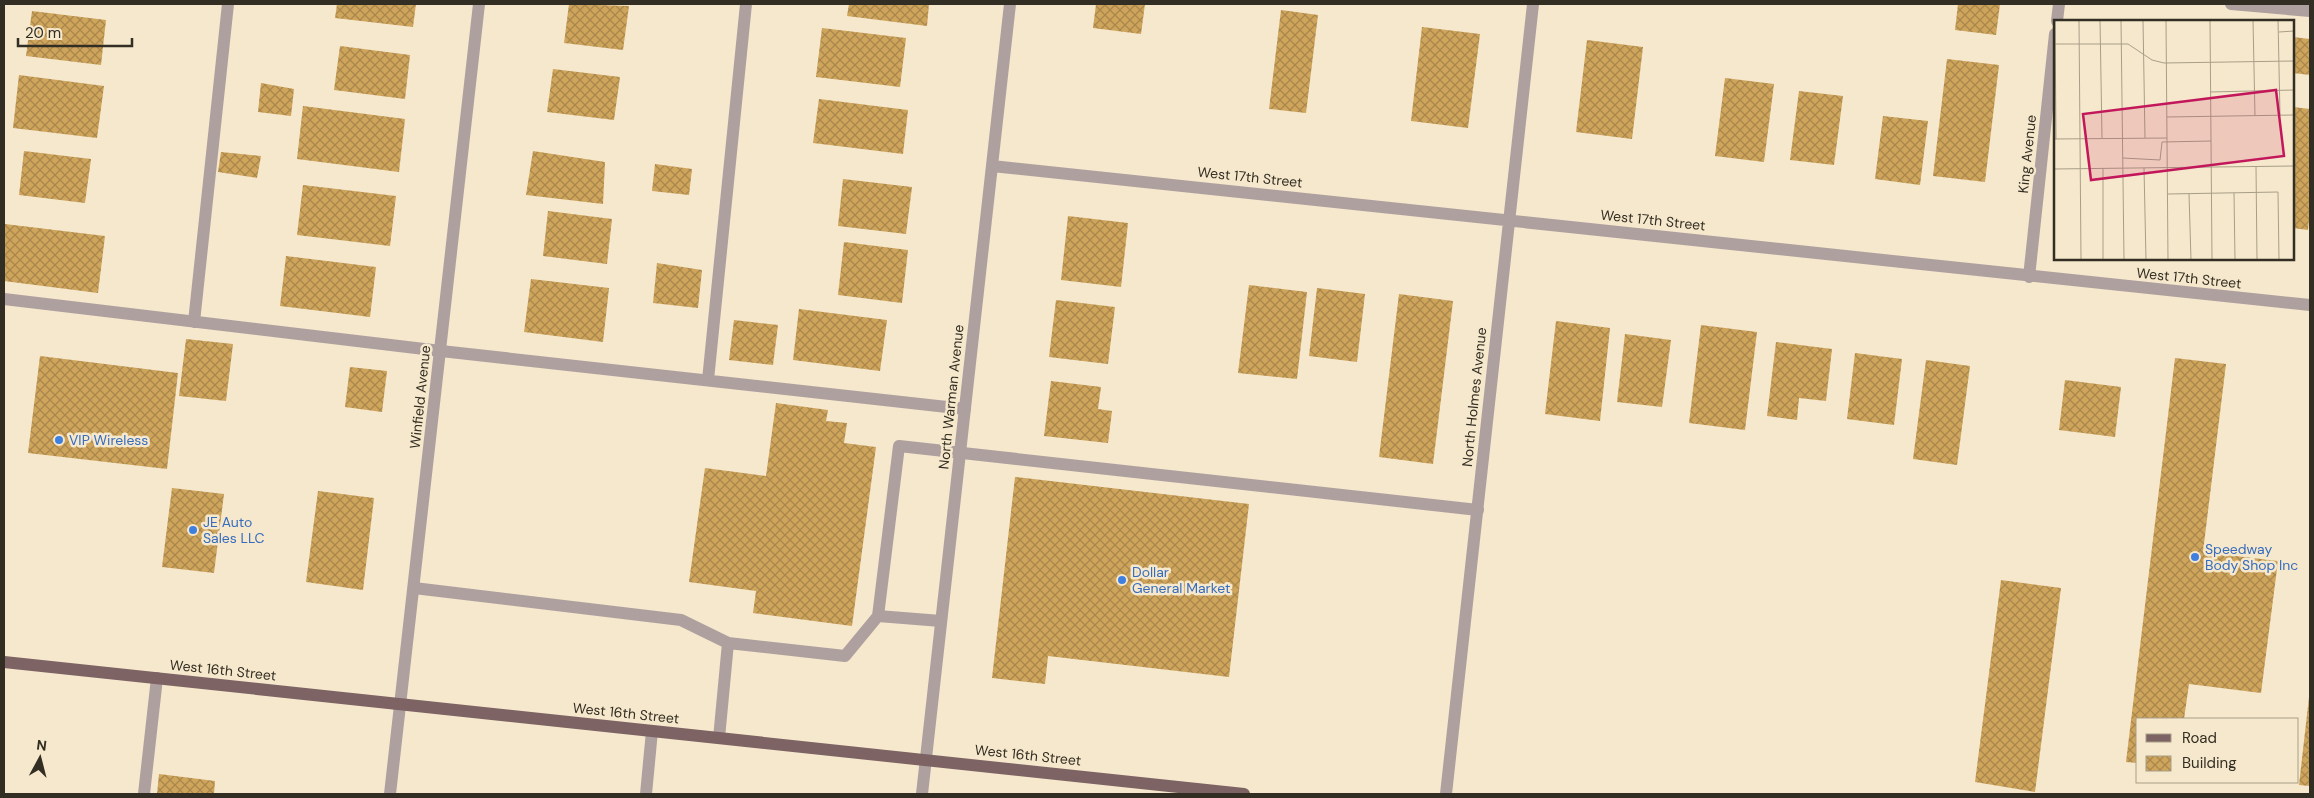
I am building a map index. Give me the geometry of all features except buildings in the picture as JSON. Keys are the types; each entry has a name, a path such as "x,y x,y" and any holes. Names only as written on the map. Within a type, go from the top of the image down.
{"main road":[{"name":"West 16th Street","path":"4,662 1244,794"}],"street":[{"path":"194,322 228,4"},
{"name":"Winfield Avenue","path":"390,794 479,4"},
{"path":"708,380 746,4"},
{"name":"North Warman Avenue","path":"922,794 1010,4"},
{"name":"North Holmes Avenue","path":"1446,794 1533,4"},
{"path":"2057,20 2058,4"},
{"path":"2231,4 2310,11"},
{"name":"King Avenue","path":"2029,277 2054,43"},
{"name":"West 17th Street","path":"992,166 1508,219 2029,277 2310,305"},
{"path":"4,299 441,351 965,408"},
{"path":"414,588 681,620 728,643 845,656 878,616 899,446 1478,510"},
{"path":"878,616 941,621"},
{"path":"719,738 728,643"},
{"path":"144,794 157,678"},
{"path":"646,794 652,731"}],"place":[{"name":"VIP Wireless","path":"59,440"},
{"name":"JE Auto Sales LLC","path":"193,530"},
{"name":"Speedway Body Shop Inc","path":"2195,557"},
{"name":"Dollar General Market","path":"1122,580"}]}
